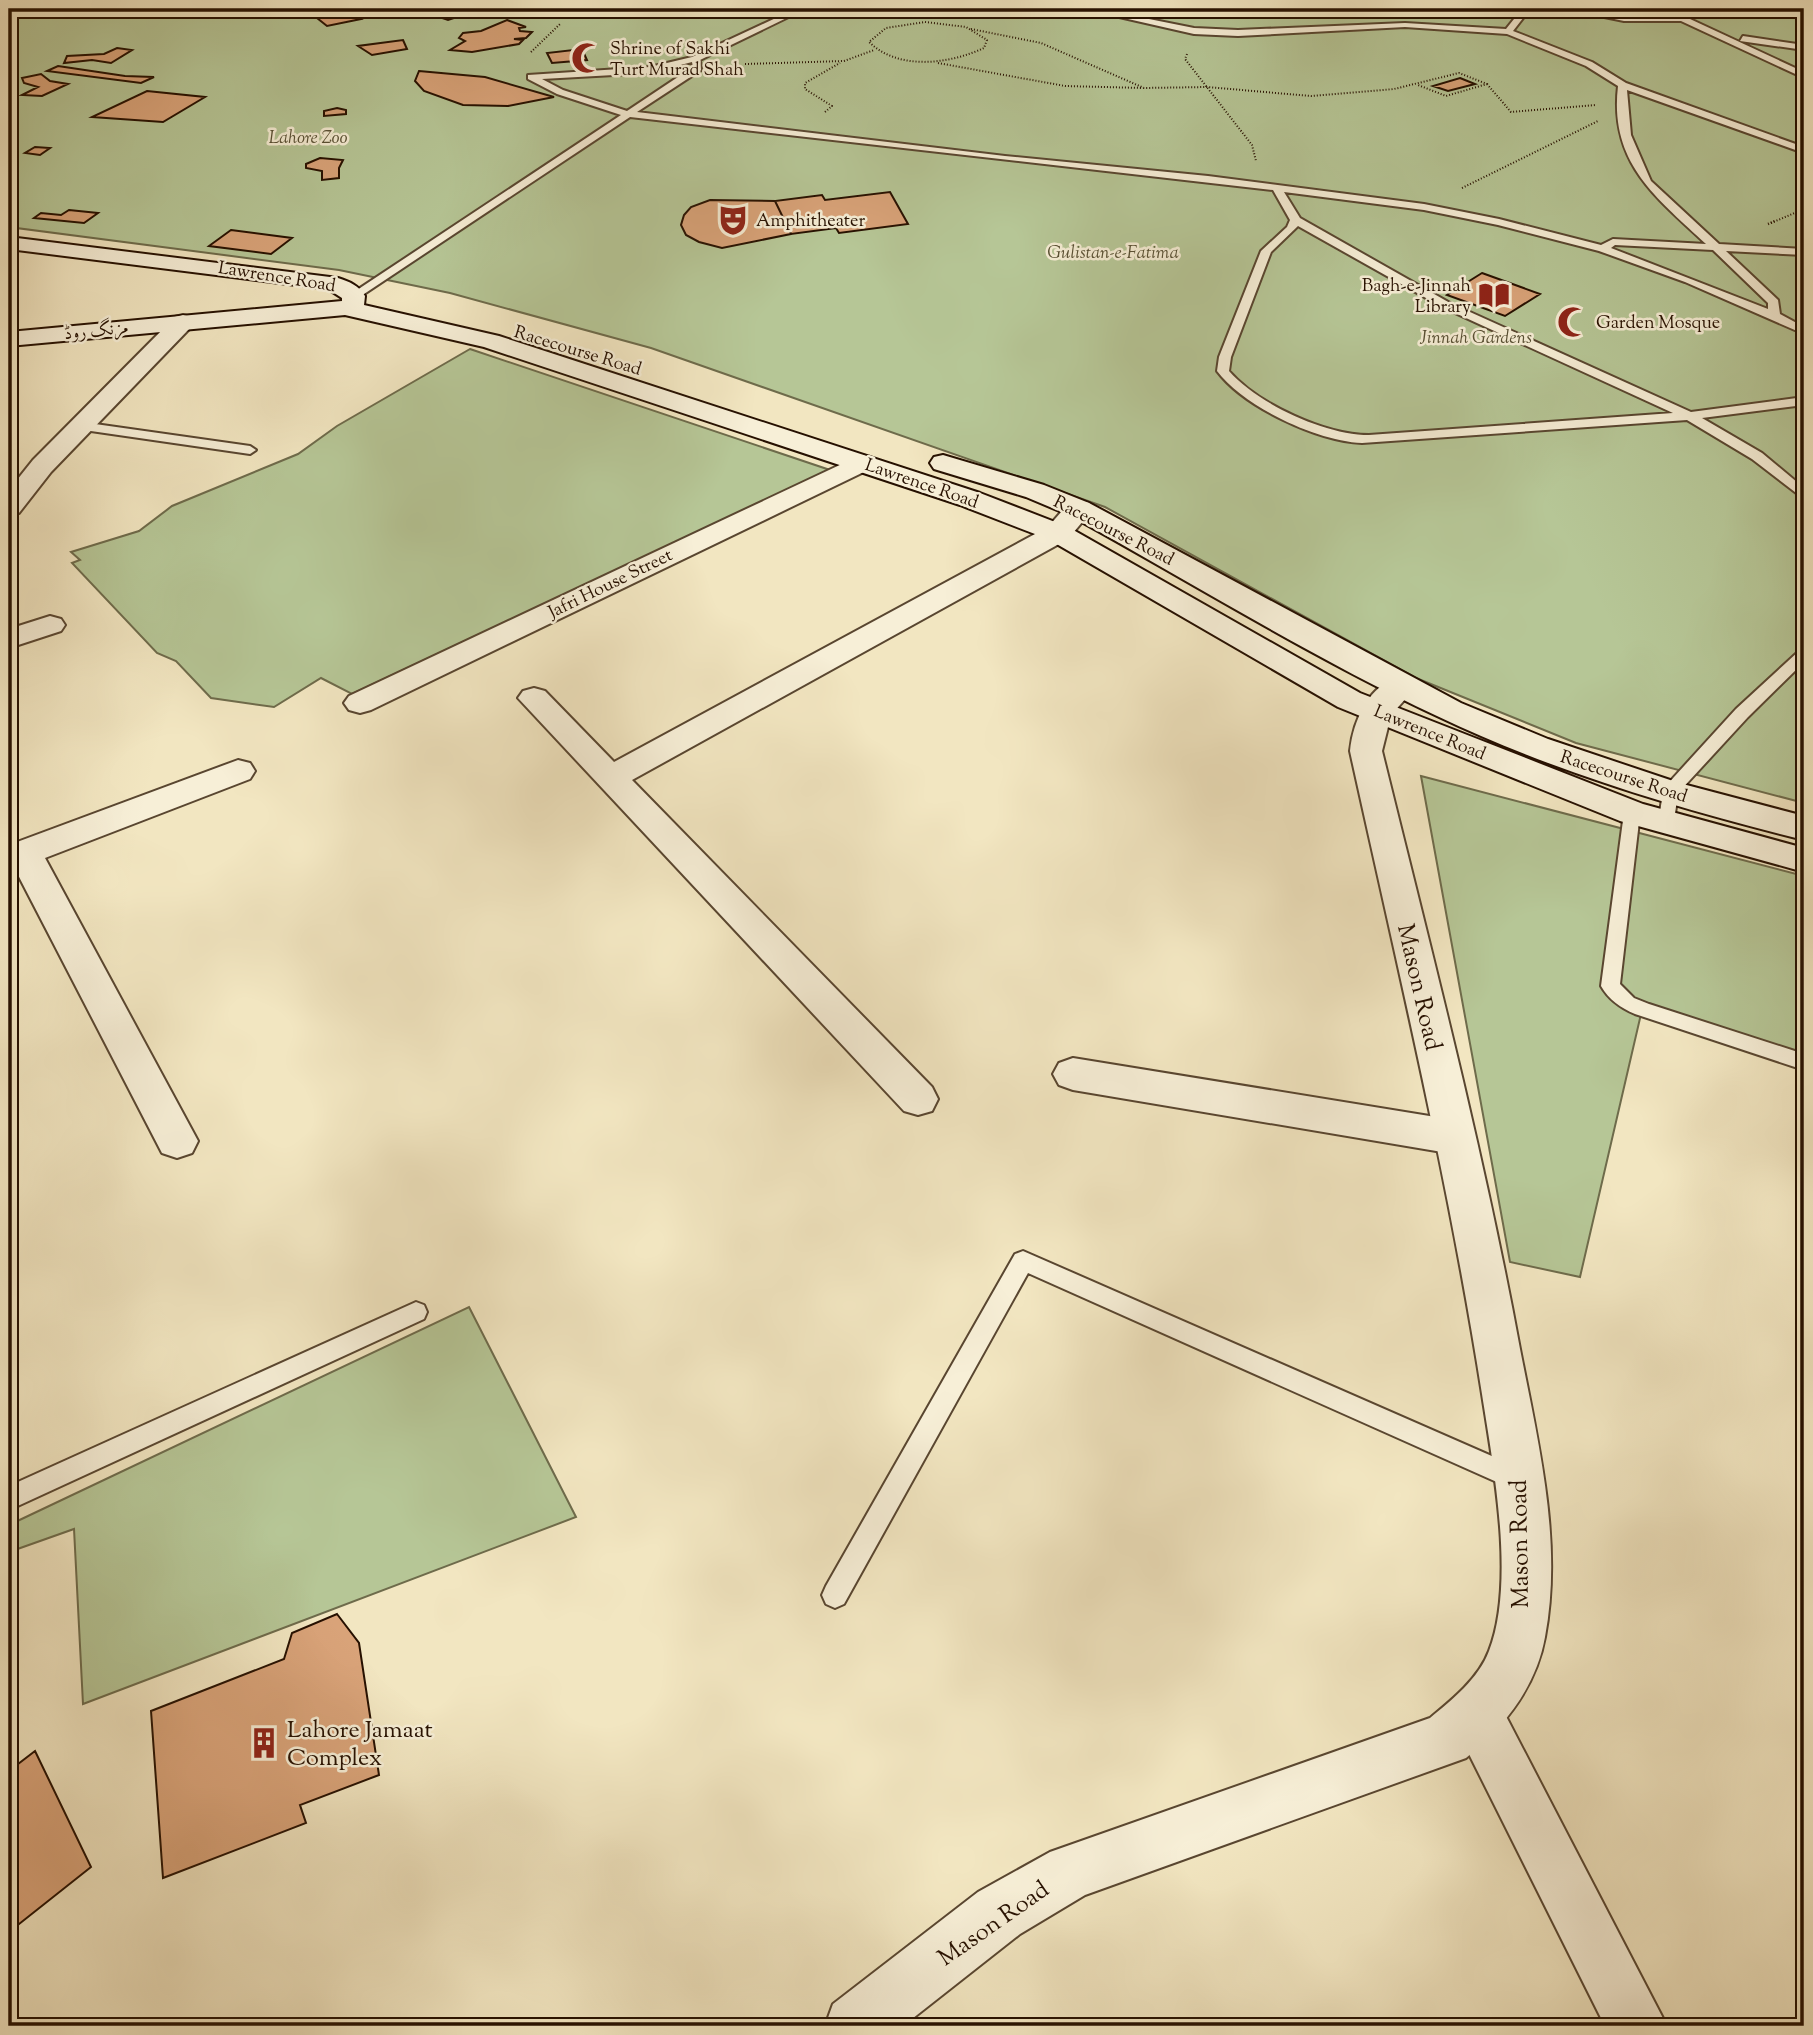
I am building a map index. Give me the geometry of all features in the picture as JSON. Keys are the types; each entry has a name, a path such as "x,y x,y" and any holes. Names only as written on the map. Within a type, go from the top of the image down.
{"main road":[{"name":"Lawrence Road","path":"9,243 337,284 353,303 491,341 970,499 1058,533 1349,700 1388,698 1632,813 1804,860"},
{"path":"300,302 313,290 312,283 306,279"},
{"name":"مزنگ روڈ","path":"183,321 219,312 300,302 353,303"},
{"name":"Racecourse Road","path":"353,303 400,302 538,337 1035,491 1079,509 1388,698 1670,792 1804,828"},
{"name":"مزنگ روڈ","path":"9,339 183,321 216,322 353,303"},
{"path":"9,507 80,426 183,321"},
{"name":"Jafri House Street","path":"360,703 861,463"},
{"path":"612,777 1058,533 1079,509"},
{"path":"9,639 50,625"},
{"path":"534,698 918,1099"},
{"name":"Mason Road","path":"855,2026 999,1913 1070,1872 1447,1739 1477,1716 1506,1678 1519,1638 1524,1577 1519,1479 1483,1259 1366,751 1368,727 1388,698"},
{"path":"177,1141 16,855 238,771"},
{"path":"1073,1074 1454,1137"},
{"path":"1477,1716 1637,2026"}],"lane":[{"path":"580,15 623,9"},
{"path":"531,77 650,70 695,60 801,9"},
{"path":"1088,9 1194,31 1238,33 1405,25 1508,32 1589,64 1623,85 1804,150"},
{"path":"1508,32 1526,9"},
{"path":"1569,9 1645,19 1681,18 1716,9"},
{"path":"1681,18 1804,75"},
{"path":"1721,36 1804,48"},
{"path":"353,303 698,68 695,60"},
{"path":"531,77 560,92 628,114 1262,186 1423,207 1499,222 1603,249 1689,280 1804,331"},
{"path":"1623,85 1621,107 1634,161 1647,183 1774,302 1774,316"},
{"path":"1276,188 1290,207 1294,220 1292,228 1266,251 1225,357 1223,370 1235,384 1323,433 1355,439 1375,439 1689,416 1804,401"},
{"path":"1294,220 1446,305 1689,416 1757,456 1804,495"},
{"path":"1603,249 1613,243 1804,252"},
{"path":"80,426 250,450"},
{"path":"1667,822 1670,792 1742,713 1804,654"},
{"path":"1632,813 1610,986 1627,1003 1642,1009 1804,1062"},
{"path":"835,1595 1023,1261 1519,1479"},
{"path":"9,1498 416,1312"}],"path":[{"path":"531,77 516,68 562,22 580,15"},
{"path":"1144,88 1041,43 947,23 903,24 873,35 869,42 874,50 888,56 1044,85 1106,91 1207,88 1311,96 1418,85 1459,73 1487,84 1511,112 1621,107"},
{"path":"931,62 954,60 984,48 986,40 971,29"},
{"path":"1194,31 1185,58 1252,145 1262,186"},
{"path":"800,135 832,106 804,89 805,83 844,61 874,50"},
{"path":"695,60 753,64 844,61"},
{"path":"1418,85 1446,96 1487,84"},
{"path":"1423,207 1621,107"}],"green space":[{"name":"Jinnah Gardens","path":"9,9 1804,9 1804,803 1576,743 1416,678 1105,507 651,348 450,293 339,270 9,227"},
{"path":"470,349 830,470 352,694 321,678 274,707 211,698 176,661 157,653 72,563 80,560 71,552 139,531 172,506 298,454 337,426"},
{"path":"1421,776 1804,876 1804,1064 1641,1014 1580,1277 1510,1262"},
{"path":"469,1307 576,1517 83,1704 74,1529 9,1552 9,1525"}],"building":[{"path":"354,9 361,14 354,15 361,19 327,26 307,10"},
{"path":"443,11 460,16 448,20 433,15"},
{"path":"507,20 526,27 519,28 520,31 532,32 526,38 514,39 523,40 519,44 472,52 450,50 465,41 459,38 463,33 481,31"},
{"path":"403,40 407,49 372,55 358,46"},
{"path":"117,48 132,50 111,63 92,60 64,63 67,56 104,54"},
{"path":"582,49 587,60 552,63 547,53"},
{"path":"58,66 125,76 154,77 141,83 47,71"},
{"path":"419,71 485,77 554,97 508,106 463,105 424,91 415,81"},
{"path":"41,74 50,81 68,84 42,96 22,95 38,87 24,83 22,78"},
{"path":"1460,78 1475,84 1448,91 1433,86"},
{"path":"147,91 205,97 163,122 92,117"},
{"path":"337,108 346,110 346,114 324,116 324,111"},
{"path":"35,147 50,148 40,155 25,153"},
{"path":"320,158 343,160 339,168 339,178 322,180 322,171 306,168 306,164"},
{"path":"890,192 908,224 839,233 836,228 791,234 775,201 822,195 825,200"},
{"name":"Amphitheater","path":"710,200 775,201 791,234 722,248 699,242 686,235 681,225 684,215 691,207"},
{"path":"69,210 98,213 84,223 34,218 41,213 61,215"},
{"path":"231,230 292,238 271,254 209,246"},
{"name":"Bagh-e-Jinnah Library","path":"1482,273 1540,294 1505,316 1447,295"},
{"name":"Lahore Jamaat Complex","path":"337,1614 359,1643 379,1775 300,1805 306,1823 163,1878 151,1711 284,1659 292,1633"},
{"path":"35,1751 91,1867 9,1932 9,1771"}],"place":[{"name":"Shrine of Sakhi Turt Murad Shah","path":"587,58"},
{"name":"Amphitheater","path":"733,220"},
{"name":"Bagh-e-Jinnah Library","path":"1494,295"},
{"name":"Garden Mosque","path":"1573,322"},
{"name":"Lahore Jamaat Complex","path":"264,1743"}],"park label":[{"name":"Lahore Zoo","path":"308,137"},
{"name":"Gulistan-e-Fatima","path":"1113,252"}]}
